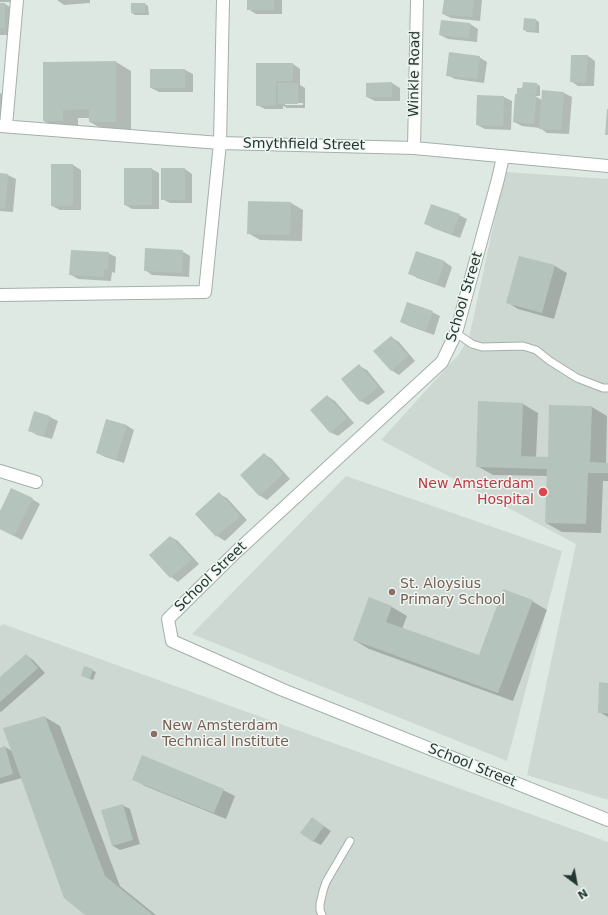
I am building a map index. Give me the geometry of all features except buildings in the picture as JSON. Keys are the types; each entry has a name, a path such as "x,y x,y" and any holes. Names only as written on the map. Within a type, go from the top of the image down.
{"street":[{"path":"3,126 17,0"},
{"path":"0,295 205,292 220,143 223,0"},
{"name":"Winkle Road","path":"414,148 416,0"},
{"name":"Smythfield Street","path":"3,126 220,143 414,148 608,166"},
{"name":"School Street","path":"503,156 476,264 456,333 442,362 236,552 168,620 172,641 283,690 608,820"},
{"path":"0,471 36,482"}],"lane":[{"path":"456,333 472,344 482,347 522,346 536,350 577,378 603,388 608,388"},
{"path":"322,915 320,904 326,882 350,841"}],"shaded area":[{"name":"New Amsterdam Hospital","path":"506,172 608,179 608,800 527,775 576,544 381,440 459,354 469,338"},
{"name":"St. Aloysius Primary School","path":"346,476 562,551 507,761 192,634"},
{"name":"New Amsterdam Technical Institute","path":"3,624 608,842 608,915 0,915 0,626"}],"place":[{"name":"New Amsterdam Hospital","path":"543,492"},
{"name":"St. Aloysius Primary School","path":"392,592"},
{"name":"New Amsterdam Technical Institute","path":"154,734"}]}
